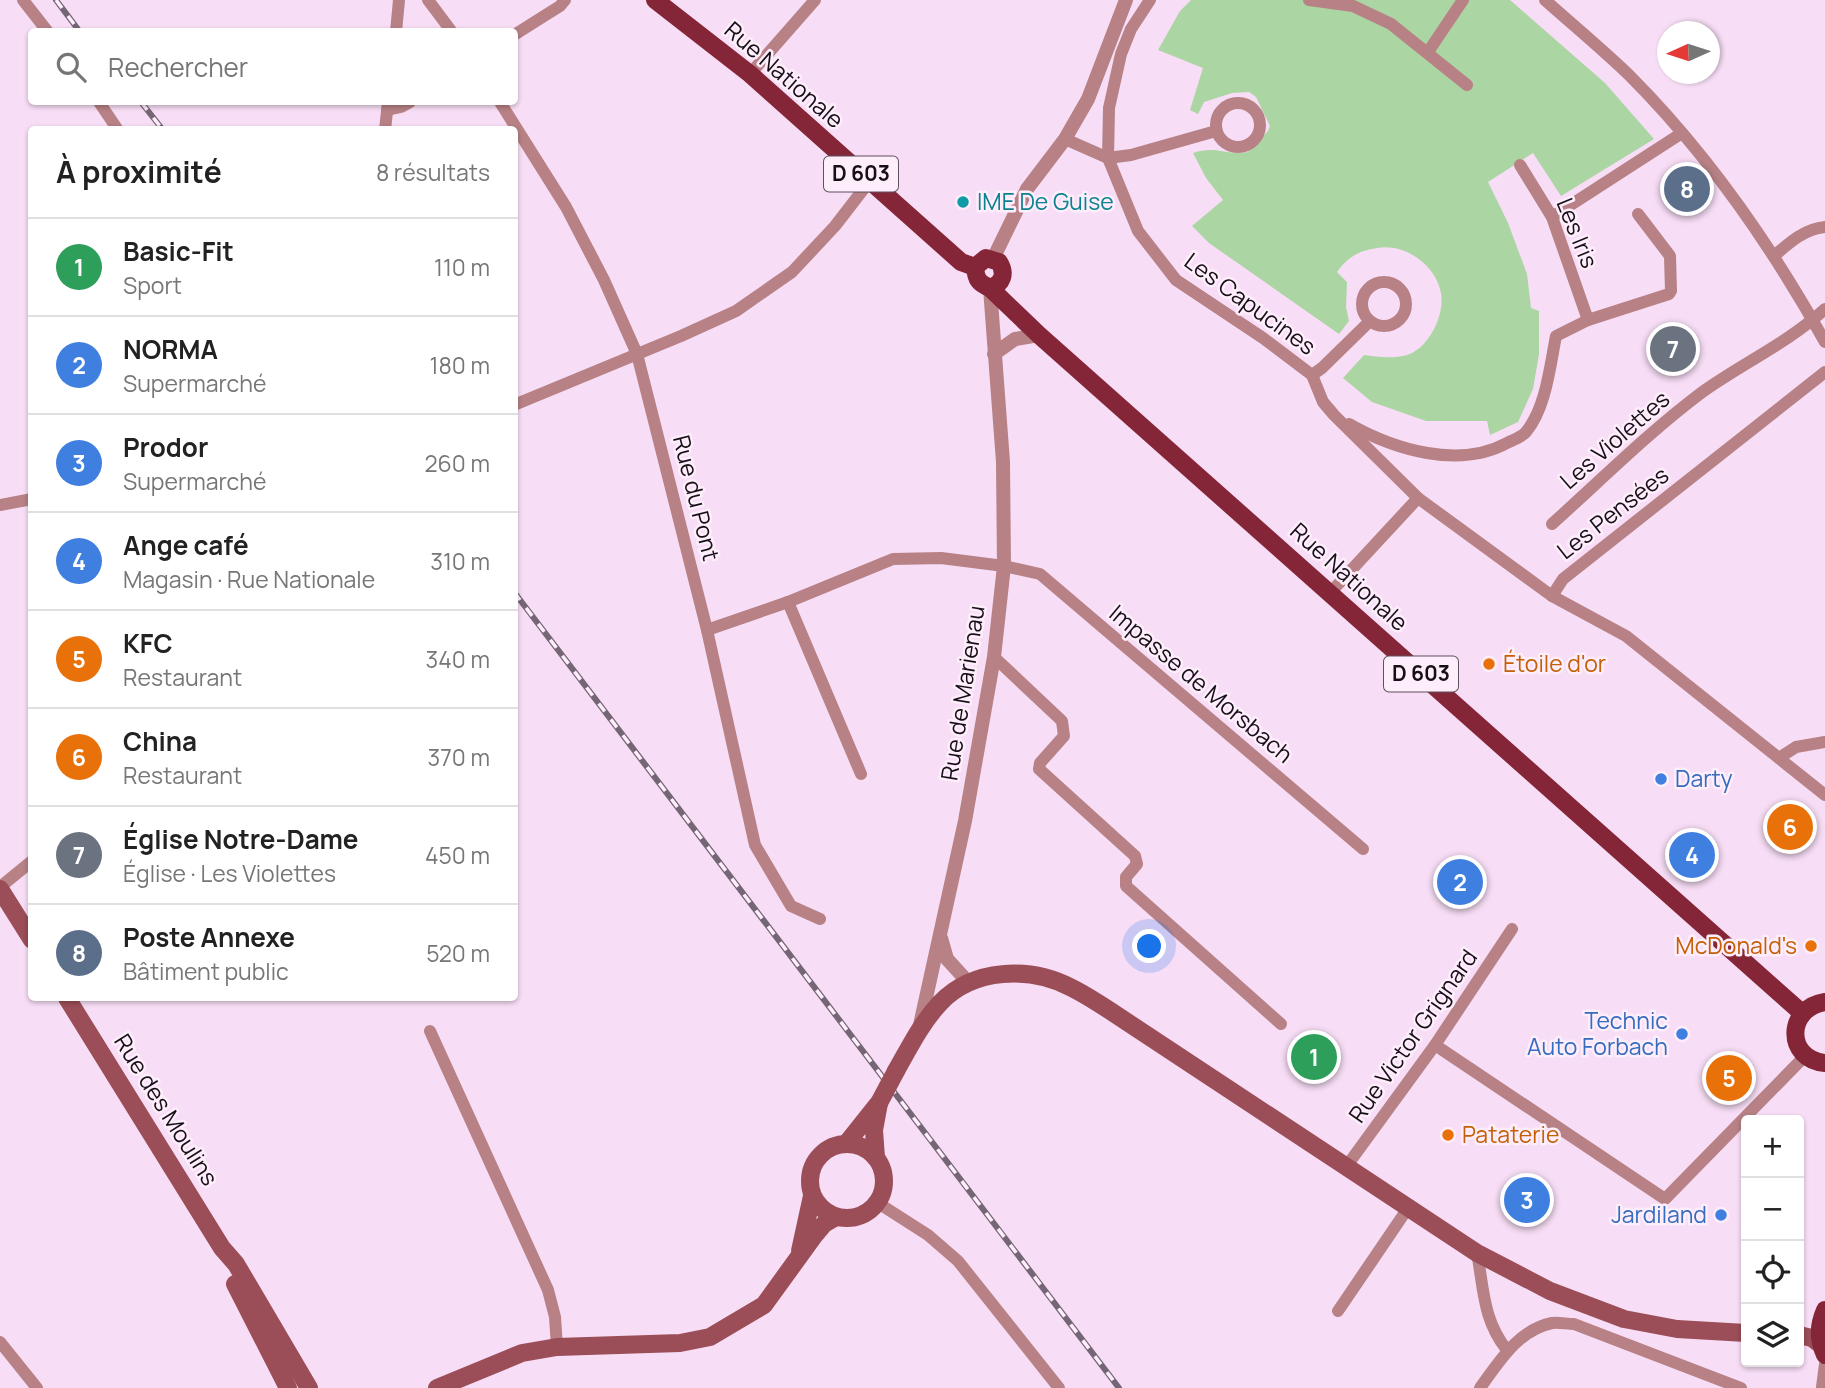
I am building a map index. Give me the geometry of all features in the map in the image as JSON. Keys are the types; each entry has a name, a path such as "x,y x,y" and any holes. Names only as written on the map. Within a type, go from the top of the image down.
{"main road":[{"name":"Rue Nationale","path":"655,0 750,74 961,262 975,267"},
{"path":"993,259 986,258 975,267 976,278 981,284 997,283"},
{"name":"Rue Nationale","path":"993,259 1003,268 997,283 1020,317 1039,335 1802,1013"},
{"path":"0,888 28,934"},
{"path":"846,1144 879,1103 918,1033 940,1003 968,982 997,974 1021,974 1069,986 1477,1253 1550,1292 1624,1319 1677,1329 1741,1333"},
{"name":"Rue des Moulins","path":"69,1001 222,1248 236,1264 309,1388"},
{"path":"1824,1002 1811,1006 1802,1013 1796,1023 1795,1035 1805,1056 1825,1063"},
{"path":"876,1158 857,1146 846,1144 834,1146 824,1152 810,1172 809,1184 818,1206 836,1217 848,1219 859,1217 878,1203 884,1180 876,1158 874,1130 879,1103"},
{"path":"799,1255 812,1196"},
{"path":"437,1388 522,1353 556,1347 680,1343 710,1337 764,1305 824,1224 836,1217"},
{"name":"Rue des Moulins","path":"222,1248 245,1304 288,1388"},
{"path":"1804,1326 1823,1315"},
{"path":"1823,1315 1823,1350"},
{"path":"1804,1336 1812,1338 1823,1350"}],"street":[{"path":"23,0 45,28"},
{"path":"396,28 400,0"},
{"path":"428,0 449,28"},
{"path":"518,32 565,0"},
{"path":"750,74 815,0"},
{"path":"993,259 1027,189 1065,139 1088,99 1126,0"},
{"name":"Les Capucines","path":"1150,0 1131,29 1118,65 1109,108 1108,158 1138,232 1176,280 1263,338 1312,375 1323,402 1334,415 1418,498 1552,596"},
{"path":"1309,0 1353,6 1391,24 1466,85"},
{"path":"1428,52 1463,0"},
{"path":"1545,0 1628,75 1682,133 1774,256 1825,342"},
{"path":"101,105 115,126"},
{"name":"Rue du Pont","path":"502,105 515,126"},
{"path":"386,126 388,106"},
{"name":"Rue du Pont","path":"518,131 566,207 604,280 637,354 707,629 755,845 791,906 820,919"},
{"path":"1065,139 1108,158 1131,155 1216,131"},
{"path":"1552,217 1682,133"},
{"name":"Les Iris","path":"1520,165 1552,217 1588,320"},
{"path":"518,403 736,311 792,272 835,226 869,182"},
{"path":"1334,415 1365,433 1419,452 1456,456 1494,450 1525,433 1543,399 1556,336 1588,320 1671,291 1670,256 1639,214"},
{"path":"1774,256 1794,238 1825,227"},
{"name":"Rue de Marienau","path":"918,1033 965,821 994,657 1004,566 1003,462 994,354 997,283"},
{"name":"Les Violettes","path":"1552,524 1704,391 1813,320 1825,309"},
{"path":"1312,375 1322,369 1370,321"},
{"path":"994,354 1015,340 1039,335"},
{"name":"Les Pensées","path":"1552,596 1563,579 1825,372"},
{"path":"1329,593 1418,498"},
{"path":"0,505 28,500"},
{"path":"707,629 788,602 893,559 941,558 1004,566"},
{"name":"Impasse de Morsbach","path":"1004,566 1040,574 1363,849"},
{"path":"1552,596 1626,636 1825,794"},
{"path":"788,602 861,774"},
{"path":"994,657 1062,721 1065,736 1040,763 1039,769 1135,856 1137,864 1126,877 1126,886 1281,1024"},
{"path":"1779,758 1806,744 1825,742"},
{"path":"0,888 28,864"},
{"name":"Rue Victor Grignard","path":"1346,1167 1435,1045 1512,929"},
{"path":"941,937 947,959 968,982"},
{"path":"430,1031 548,1290 555,1317 556,1347"},
{"path":"1435,1045 1665,1199 1805,1056"},
{"path":"878,1203 928,1235 958,1261 1059,1388"},
{"path":"1338,1311 1408,1208"},
{"path":"1477,1253 1486,1310 1494,1334 1507,1350"},
{"path":"1480,1388 1507,1350 1531,1332 1553,1322 1574,1324 1741,1388"},
{"path":"0,1342 37,1388"},
{"path":"1823,1387 1825,1364"}],"green space":[{"path":"1191,0 1510,0 1605,83 1654,139 1561,196 1533,153 1488,182 1508,223 1527,274 1531,308 1539,311 1539,354 1533,389 1518,422 1490,435 1487,421 1426,421 1372,402 1343,378 1364,355 1407,355 1422,345 1434,330 1442,302 1441,293 1433,273 1418,258 1388,247 1364,251 1345,262 1337,272 1347,282 1346,307 1349,321 1339,334 1209,243 1192,226 1223,200 1206,178 1193,153 1209,150 1248,152 1270,126 1256,97 1249,92 1232,93 1204,102 1198,114 1190,110 1203,68 1158,50 1180,11"}],"railway":[{"path":"56,0 77,28"},
{"path":"143,105 160,126"},
{"path":"518,597 1119,1388"}],"place":[{"name":"Poste Annexe","path":"1687,189"},
{"name":"IME De Guise","path":"963,202"},
{"name":"Église Notre-Dame","path":"1673,349"},
{"name":"Étoile d'or","path":"1489,664"},
{"name":"Darty","path":"1661,779"},
{"name":"China","path":"1790,827"},
{"name":"Ange café","path":"1692,855"},
{"name":"NORMA","path":"1460,882"},
{"name":"McDonald's","path":"1811,946"},
{"name":"Technic Auto Forbach","path":"1682,1034"},
{"name":"Basic-Fit","path":"1314,1057"},
{"name":"KFC","path":"1729,1078"},
{"name":"Pataterie","path":"1448,1135"},
{"name":"Prodor","path":"1527,1200"},
{"name":"Jardiland","path":"1721,1215"}]}
